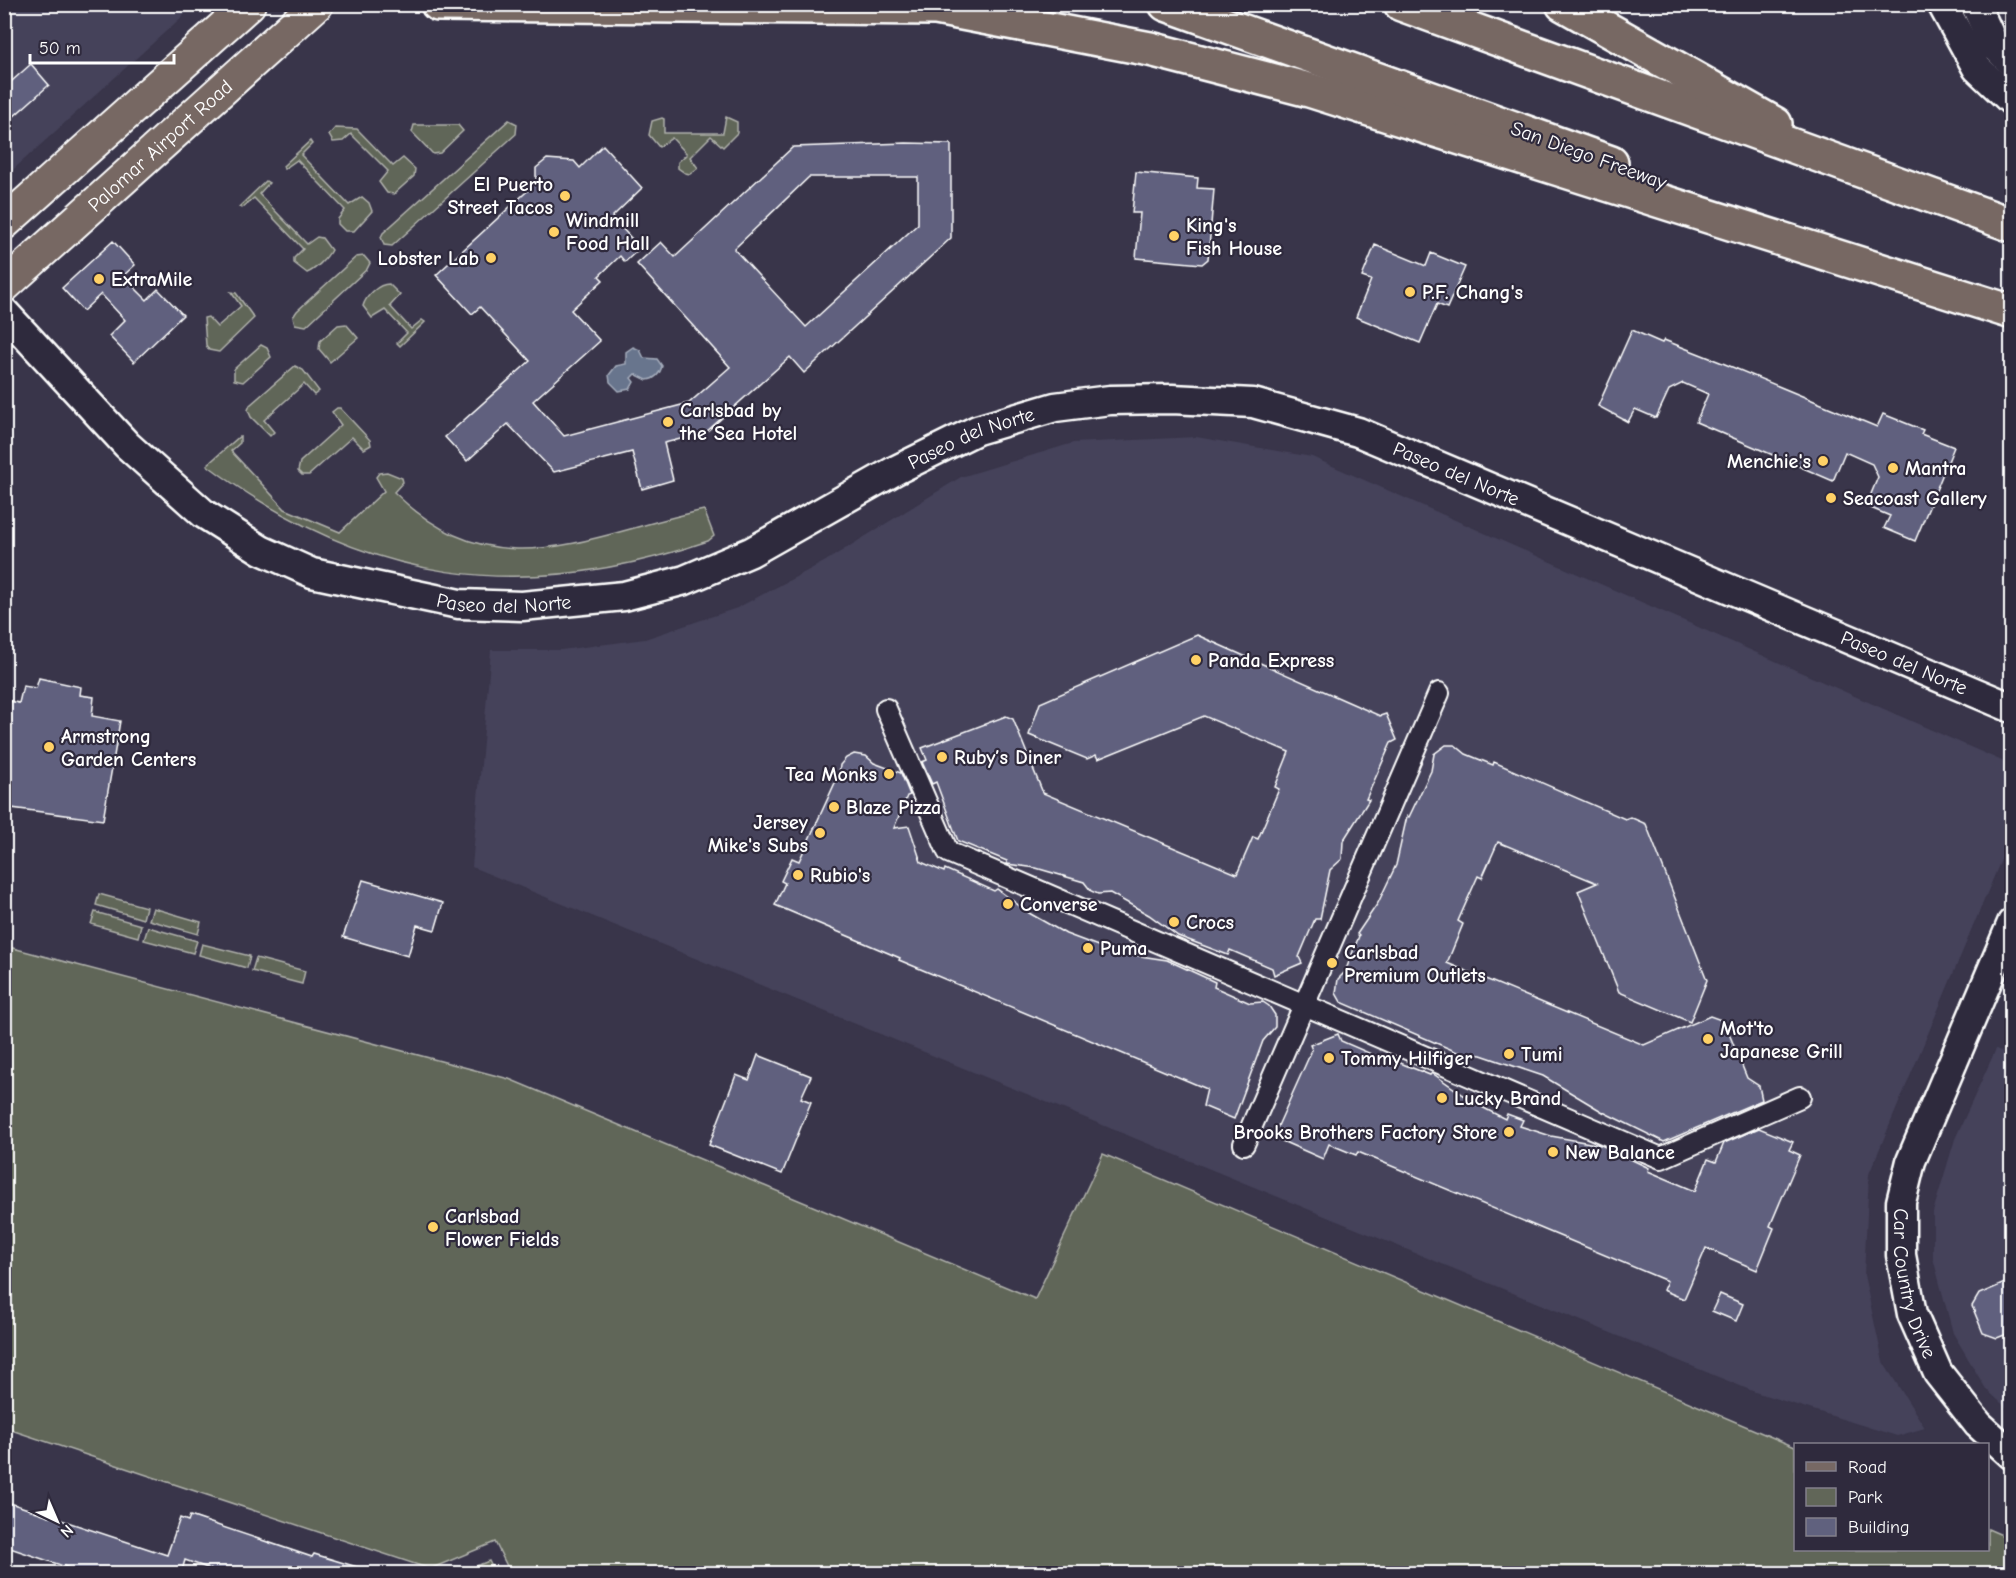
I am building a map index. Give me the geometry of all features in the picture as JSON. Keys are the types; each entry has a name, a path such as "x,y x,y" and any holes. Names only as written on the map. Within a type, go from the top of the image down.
{"highway":[{"path":"438,4 936,8 999,18 1150,49 1309,90 2012,312"},
{"name":"San Diego Freeway","path":"1166,4 2012,306"},
{"path":"1401,4 1860,172 2012,225"},
{"path":"1563,4 1860,172"}],"main road":[{"path":"4,223 249,4"},
{"name":"Palomar Airport Road","path":"4,286 317,4"},
{"path":"1942,4 1977,68 2012,101"},
{"path":"1975,4 1994,45 2012,63"},
{"name":"Paseo del Norte","path":"4,312 127,445 204,514 261,550 312,573 450,602 533,605 624,596 685,580 751,552 896,470 977,430 1055,407 1110,400 1172,399 1254,404 1358,432 2012,708"},
{"name":"Car Country Drive","path":"2012,923 1911,1161 1902,1202 1901,1255 1912,1314 1938,1373 1978,1424 2012,1455"}],"street":[{"path":"1244,1144 1439,693"},
{"path":"886,709 948,852 1305,1003 1661,1158 1800,1097"}],"shaded area":[{"path":"5,5 195,5 5,177"},
{"name":"Carlsbad Premium Outlets","path":"1196,437 1312,457 2011,765 2011,836 1869,1174 1864,1275 1883,1362 1925,1428 1897,1436 1755,1392 472,867 491,650 561,650 645,639 737,608 824,562 961,477 1073,443"},
{"path":"1996,1049 2012,1056 2011,1412 1986,1389 1953,1333 1933,1258 1933,1212 1955,1139"}],"green space":[{"path":"726,117 737,122 737,133 723,147 711,136 690,157 698,168 690,174 678,168 678,162 687,154 672,138 659,147 649,135 652,121 662,118 664,119 664,133 723,133"},
{"path":"509,120 517,124 516,134 392,246 384,245 381,237 383,233"},
{"path":"414,125 458,125 463,131 440,153 433,154 412,132"},
{"path":"335,128 357,129 393,166 403,158 415,169 414,176 394,194 387,193 379,182 388,171 351,134 343,141 333,142 329,135"},
{"path":"310,141 312,144 301,155 349,205 362,197 369,203 372,211 354,231 345,231 338,224 338,219 345,210 297,160 284,169 283,166"},
{"path":"266,181 269,183 259,194 307,244 317,237 322,238 331,250 327,257 307,273 294,263 294,258 303,249 254,198 242,208 239,207"},
{"path":"364,256 370,263 367,269 306,326 295,324 293,317 297,311 356,257"},
{"path":"389,284 400,295 390,306 411,329 422,320 425,322 400,346 397,343 407,333 385,310 372,318 363,306 373,291"},
{"path":"231,292 236,293 254,318 219,352 209,350 206,345 204,318 208,317 217,327 241,306"},
{"path":"346,324 358,338 330,362 319,349 320,341 338,325"},
{"path":"261,345 267,348 271,357 243,382 234,380 234,369"},
{"path":"295,366 303,370 319,391 314,395 304,384 264,420 274,432 270,436 251,417 248,410 250,405"},
{"path":"340,408 370,440 371,445 364,449 352,437 309,475 302,475 298,471 300,462 341,425 332,412"},
{"path":"240,436 240,443 231,451 285,509 340,532 384,491 376,477 379,473 387,472 402,478 403,482 394,492 431,523 468,541 505,548 543,548 581,542 704,510 714,536 708,541 639,561 573,573 509,576 447,572 386,558 326,536 267,505 207,465"},
{"path":"99,894 146,907 143,919 96,905"},
{"path":"153,908 201,922 198,934 149,920"},
{"path":"95,912 141,925 138,937 91,924"},
{"path":"148,927 197,941 193,953 144,940"},
{"path":"202,944 250,956 247,968 199,955"},
{"name":"Carlsbad Flower Fields","path":"5,946 509,1079 1035,1299 1103,1154 1794,1447 1794,1551 1989,1551 1989,1529 2011,1539 2011,1573 511,1574 495,1542 430,1569 5,1428"},
{"path":"256,958 305,971 302,984 252,971"},
{"path":"489,1561 495,1573 459,1573"}],"water":[{"path":"633,347 640,350 644,358 657,359 662,366 653,379 647,380 635,374 631,378 634,382 630,389 619,391 610,382 609,375 616,366 626,364 626,352"}],"building":[{"path":"31,64 49,85 4,125 4,88"},
{"path":"906,143 951,144 951,238 804,373 790,357 705,433 664,443 673,480 642,489 632,452 554,472 508,424 467,461 445,437 530,361 480,307 472,314 436,275 536,183 536,168 547,159 574,161 580,168 603,145 642,188 612,217 640,248 625,262 620,256 599,276 603,280 571,310 600,341 533,401 564,436 689,403 730,367 637,264 661,242 675,257 793,147","holes":["809,177 918,177 918,224 806,327 734,249"]},
{"name":"King's Fish House","path":"1136,172 1198,178 1197,188 1214,189 1208,259 1202,264 1136,258 1140,213 1132,213"},
{"path":"113,241 135,265 123,276 147,300 158,289 183,315 134,362 109,336 125,320 101,294 83,311 62,288"},
{"name":"P.F. Chang's","path":"1375,245 1426,266 1431,253 1465,267 1447,308 1437,304 1420,343 1356,317 1371,280 1362,277"},
{"path":"1632,330 1662,343 1664,340 1720,362 1877,427 1883,414 1923,430 1921,434 1954,447 1915,541 1884,528 1890,516 1866,506 1878,477 1872,464 1845,452 1833,481 1696,422 1708,394 1683,383 1669,390 1656,418 1635,409 1628,422 1598,406"},
{"path":"1197,635 1380,716 1386,714 1397,740 1391,743 1366,799 1369,800 1343,841 1342,859 1330,870 1320,919 1315,919 1299,957 1302,963 1274,975 1272,968 1230,950 1228,955 1178,936 1149,915 1110,893 1098,894 1091,891 1084,882 1036,868 1007,864 1007,861 958,841 936,782 932,784 922,762 927,760 922,748 1006,716 1013,719 1043,793 1237,874 1253,837 1258,839 1279,789 1275,787 1289,752 1204,716 1098,759 1096,755 1087,759 1029,735 1040,703"},
{"path":"39,678 81,687 80,695 94,697 92,716 120,721 103,820 4,807 4,700 19,703 23,686 36,688"},
{"path":"1446,745 1455,745 1466,754 1493,765 1494,762 1625,819 1630,817 1646,824 1707,980 1690,1022 1619,992 1578,891 1597,883 1498,842 1482,878 1478,876 1458,921 1463,924 1447,963 1644,1045 1710,1016 1724,1021 1747,1078 1759,1086 1762,1100 1664,1142 1603,1112 1543,1076 1481,1055 1457,1052 1341,1002 1336,993 1338,979 1345,972 1359,936 1357,934 1378,903 1396,865 1407,816 1409,817 1431,771 1434,754"},
{"path":"854,754 866,756 874,763 901,773 910,795 907,796 894,828 909,826 921,862 944,872 945,869 994,891 997,889 1029,913 1066,934 1114,952 1167,960 1215,982 1214,987 1250,1003 1263,1002 1269,1006 1275,1015 1275,1027 1263,1041 1234,1119 1203,1106 1207,1089 899,960 900,958 775,905 785,883 781,881 792,858 799,861 839,774 840,765"},
{"path":"363,880 443,903 435,930 417,925 408,956 343,937"},
{"path":"1338,1034 1341,1041 1387,1061 1388,1058 1430,1075 1432,1073 1478,1105 1505,1119 1507,1114 1523,1120 1520,1126 1551,1136 1601,1145 1649,1168 1648,1171 1695,1191 1708,1159 1716,1162 1724,1143 1759,1128 1793,1142 1789,1150 1800,1155 1770,1226 1774,1228 1757,1270 1706,1248 1684,1299 1663,1290 1667,1281 1358,1152 1356,1155 1329,1144 1323,1159 1273,1137 1312,1050 1310,1045"},
{"path":"758,1055 811,1076 801,1098 811,1102 782,1174 709,1145 736,1075 749,1080"},
{"path":"2012,1280 2012,1332 1997,1338 1983,1333 1972,1306 1979,1294"},
{"path":"1720,1294 1743,1304 1736,1321 1712,1311"},
{"path":"4,1501 167,1555 180,1518 188,1521 190,1516 312,1557 314,1554 367,1570 366,1574 224,1574 185,1560 181,1574 87,1574 4,1546"}],"place":[{"name":"El Puerto Street Tacos","path":"565,196"},
{"name":"Windmill Food Hall","path":"554,232"},
{"name":"King's Fish House","path":"1174,236"},
{"name":"Lobster Lab","path":"491,258"},
{"name":"ExtraMile","path":"99,279"},
{"name":"P.F. Chang's","path":"1410,292"},
{"name":"Carlsbad by the Sea Hotel","path":"668,422"},
{"name":"Menchie's","path":"1823,461"},
{"name":"Mantra","path":"1893,468"},
{"name":"Seacoast Gallery","path":"1831,498"},
{"name":"Panda Express","path":"1196,660"},
{"name":"Armstrong Garden Centers","path":"49,747"},
{"name":"Ruby’s Diner","path":"942,757"},
{"name":"Tea Monks","path":"889,774"},
{"name":"Blaze Pizza","path":"834,807"},
{"name":"Jersey Mike's Subs","path":"820,833"},
{"name":"Rubio's","path":"798,875"},
{"name":"Converse","path":"1008,904"},
{"name":"Crocs","path":"1174,922"},
{"name":"Puma","path":"1088,948"},
{"name":"Carlsbad Premium Outlets","path":"1332,963"},
{"name":"Mot'to Japanese Grill","path":"1708,1039"},
{"name":"Tumi","path":"1509,1054"},
{"name":"Tommy Hilfiger","path":"1329,1058"},
{"name":"Lucky Brand","path":"1442,1098"},
{"name":"Brooks Brothers Factory Store","path":"1509,1132"},
{"name":"New Balance","path":"1553,1152"},
{"name":"Carlsbad Flower Fields","path":"433,1227"}]}
